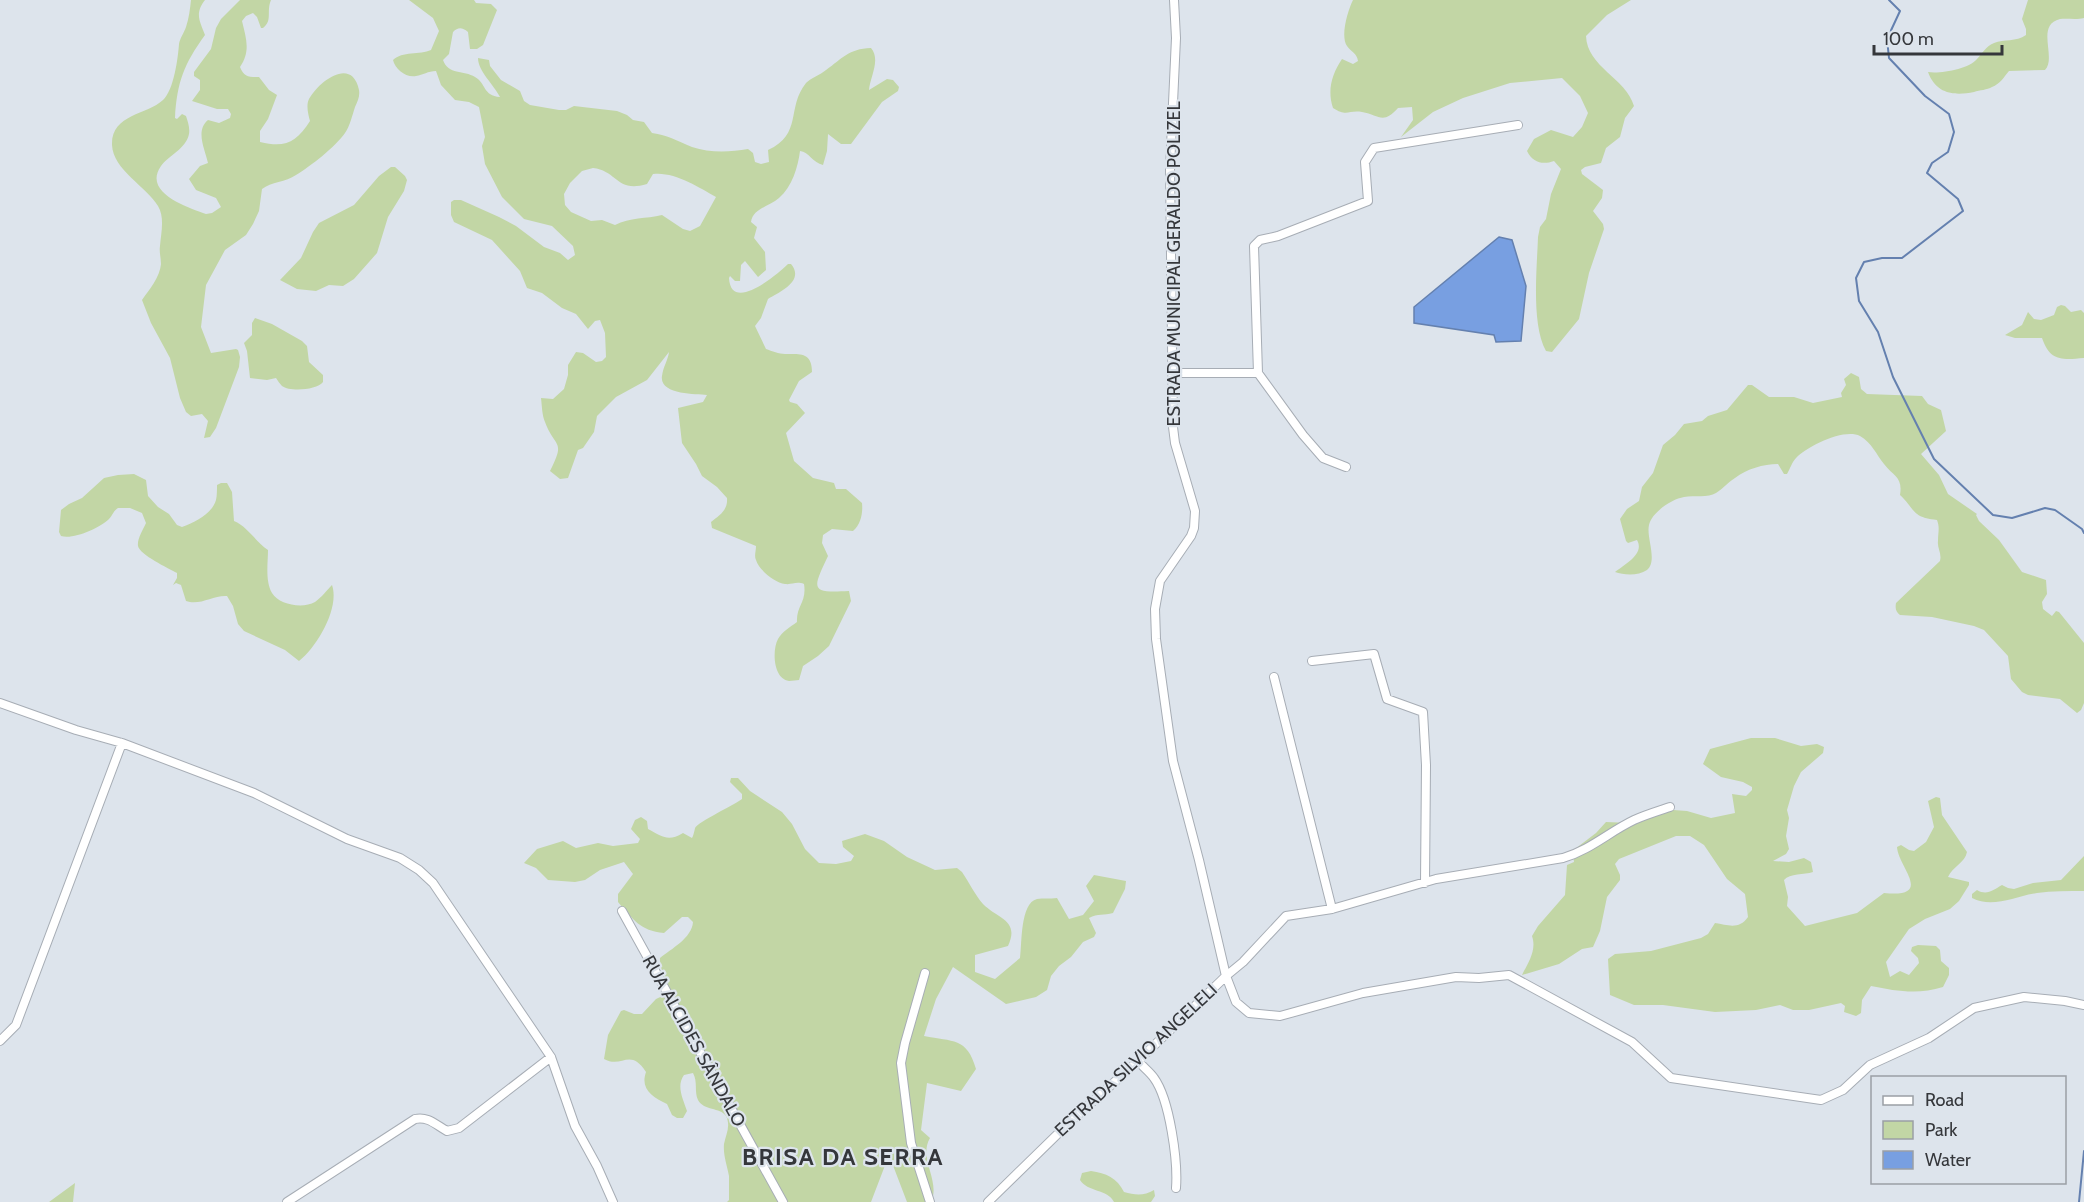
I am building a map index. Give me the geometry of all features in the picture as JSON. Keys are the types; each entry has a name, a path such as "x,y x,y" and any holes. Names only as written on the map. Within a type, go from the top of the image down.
{"street":[{"name":"ESTRADA MUNICIPAL GERALDO POLIZEL","path":"1174,0 1176,38 1170,168 1174,435 1195,511 1195,520 1191,536 1160,581 1155,609 1156,639 1173,761 1226,976"},
{"path":"1346,467 1323,458 1302,435 1258,374 1253,250 1256,243 1368,201 1365,162 1374,148 1518,125"},
{"path":"1173,373 1258,374"},
{"path":"1311,661 1374,654 1387,699 1423,712 1426,765 1425,883"},
{"path":"1274,677 1332,909"},
{"path":"0,703 76,730 122,743 254,793 347,839 400,858 419,870 433,883 551,1057 575,1126 613,1202"},
{"path":"0,1041 16,1025 122,743"},
{"path":"1226,976 1243,963 1286,916 1332,909 1478,871 1578,854 1635,819 1670,807"},
{"name":"RUA ALCIDES SÂNDALO","path":"622,911 783,1202"},
{"path":"925,973 904,1043 901,1063 911,1143 930,1202"},
{"name":"ESTRADA SILVIO ANGELELI","path":"988,1202 1226,976 1236,1002 1249,1013 1280,1016 1363,993 1456,977 1479,978 1509,975 1632,1042 1671,1078 1821,1100 1843,1090 1870,1065 1929,1038 1974,1008 2024,997 2084,1005"},
{"path":"287,1202 415,1119 425,1118 447,1131 459,1128 551,1057"},
{"path":"1138,1061 1155,1079 1164,1102 1175,1153 1176,1188"}],"green space":[{"path":"191,0 205,0 199,17 205,35 187,65 178,94 175,118 177,119 182,114 186,116 189,134 181,148 164,162 157,176 162,191 179,203 206,214 221,207 216,198 196,190 189,179 200,166 208,163 201,135 204,124 208,120 219,123 230,118 231,114 228,109 217,109 192,101 200,90 200,80 194,76 194,72 211,49 216,28 221,19 240,0 271,0 269,19 263,28 253,13 242,21 247,44 246,55 240,67 247,76 259,77 269,90 277,95 268,119 260,131 260,142 283,144 295,139 310,121 307,107 309,99 327,79 343,73 350,75 359,90 359,98 345,133 335,144 296,175 262,189 259,211 253,224 246,235 225,250 206,285 201,327 211,353 236,349 240,357 239,367 216,428 210,437 204,438 208,421 202,414 191,416 186,412 170,358 151,323 142,300 159,274 162,226 160,211 153,199 118,162 112,145 113,135 123,121 156,105 167,95 175,74 179,44 187,24"},
{"path":"409,0 474,0 476,3 491,4 497,10 483,45 477,49 470,49 468,32 458,28 453,32 449,54 443,60 445,65 452,70 475,77 494,96 500,97 483,73 478,58 489,60 490,66 501,80 520,91 524,101 530,105 559,110 566,110 574,106 617,111 633,120 644,122 652,133 692,147 720,151 748,149 753,153 755,162 761,164 769,162 768,150 779,144 786,136 800,92 806,83 846,55 857,50 871,48 875,63 869,90 887,79 893,80 899,87 898,91 882,102 851,144 841,144 828,134 823,165 800,151 796,170 784,193 752,217 751,222 757,227 754,238 765,252 766,270 758,277 745,261 741,265 740,281 735,281 730,276 729,278 732,288 738,292 746,292 765,282 788,264 791,264 795,270 793,281 768,299 761,318 755,326 766,349 780,354 804,356 810,361 812,372 799,381 789,400 797,404 805,413 786,433 794,461 813,478 834,483 836,489 846,489 862,503 861,518 853,531 832,529 823,535 822,543 828,556 819,576 818,587 827,591 849,591 851,601 829,646 803,666 799,680 789,681 780,675 775,663 775,650 780,636 797,622 805,590 804,584 785,584 772,579 758,564 755,557 756,546 712,528 711,522 725,509 727,498 702,476 682,443 678,408 703,402 707,395 687,394 666,387 662,376 669,352 647,380 616,397 597,416 594,432 583,448 578,450 568,478 560,479 550,471 558,449 544,419 541,398 553,399 564,389 568,365 576,352 583,353 596,362 606,357 605,333 600,320 595,321 588,329 576,314 562,308 542,293 527,288 520,271 492,240 454,222 451,215 451,202 461,200 516,226 544,247 560,253 568,260 575,255 573,246 552,226 524,219 502,197 485,164 482,146 485,137 479,107 469,102 455,100 441,85 436,71 412,76 401,72 396,67 393,60 397,57 431,50 439,31 433,18","holes":["593,168 629,186 647,184 653,174 669,175 716,197 700,226 690,231 662,215 632,219 615,225 602,220 591,221 571,212 565,205 564,194 570,183 582,171"]},
{"path":"1353,0 1631,0 1607,15 1586,36 1593,56 1630,96 1634,106 1625,118 1620,137 1606,148 1601,163 1581,170 1582,174 1603,190 1602,198 1593,211 1604,229 1589,273 1579,319 1552,352 1546,351 1538,326 1536,296 1538,237 1540,227 1546,219 1551,194 1561,169 1554,161 1542,163 1535,160 1527,151 1534,139 1551,130 1573,137 1582,127 1588,113 1580,96 1562,78 1510,83 1463,98 1433,112 1401,137 1413,120 1412,107 1398,108 1384,118 1362,112 1338,111 1333,108 1330,95 1336,70 1342,59 1353,64 1358,61 1347,46 1344,36 1347,16"},
{"path":"2028,0 2084,0 2084,18 2060,19 2053,22 2049,28 2047,35 2049,58 2045,70 2009,71 1995,86 1967,93 1946,92 1936,85 1928,72 1947,71 1968,66 1994,43 2018,39 2026,35 2022,19"},
{"path":"391,167 395,167 405,176 407,180 404,191 388,217 377,253 354,279 343,286 329,285 316,291 297,289 280,280 301,258 319,223 354,205 379,176"},
{"path":"2061,305 2071,312 2081,310 2084,313 2084,358 2057,357 2045,346 2042,338 2015,338 2005,335 2022,325 2028,312 2034,319 2041,320 2054,315 2057,307"},
{"path":"255,318 272,324 302,341 307,346 309,362 323,375 323,382 315,387 297,389 282,386 276,378 267,380 250,378 244,343 252,335 252,323"},
{"path":"1851,373 1859,377 1861,389 1867,394 1922,396 1928,404 1941,410 1946,431 1921,454 1939,475 1948,494 1977,514 1979,521 1999,540 2022,572 2046,580 2047,594 2042,602 2043,609 2052,616 2056,611 2059,612 2084,643 2084,703 2077,713 2060,699 2028,695 2022,692 2011,679 2008,656 1984,630 1932,617 1898,613 1896,603 1940,561 1938,523 1937,520 1922,517 1915,512 1900,495 1901,489 1897,478 1871,445 1860,436 1845,434 1836,436 1809,448 1796,458 1787,474 1784,474 1778,464 1761,466 1730,481 1713,495 1684,497 1668,503 1654,515 1649,525 1652,561 1647,570 1631,574 1615,572 1633,558 1639,545 1637,540 1628,543 1626,541 1620,519 1627,509 1639,501 1642,487 1653,473 1663,445 1684,424 1702,421 1708,416 1727,410 1748,385 1752,385 1769,397 1794,397 1813,403 1842,397 1841,393 1846,385 1844,379"},
{"path":"134,474 146,480 148,496 158,507 169,514 177,525 182,527 207,513 216,500 217,485 227,483 232,492 234,521 268,550 268,583 272,593 280,600 292,605 310,604 332,585 334,594 330,615 319,637 306,655 299,661 285,650 244,631 238,624 233,606 227,596 196,602 186,601 181,585 176,583 173,585 177,573 149,557 138,546 139,537 146,523 142,513 130,508 118,508 109,519 93,529 79,535 61,536 59,532 61,510 82,498 104,478"},
{"path":"1751,738 1775,738 1801,746 1817,744 1824,747 1823,753 1801,772 1794,786 1787,810 1789,818 1786,836 1789,849 1786,854 1773,861 1789,862 1804,858 1811,862 1813,872 1793,875 1784,880 1788,897 1787,906 1805,926 1857,913 1884,893 1908,891 1911,886 1910,879 1897,847 1901,845 1914,851 1926,842 1934,827 1928,801 1936,797 1940,798 1942,815 1967,852 1964,859 1948,877 1969,882 1969,885 1959,901 1950,909 1925,919 1909,929 1886,962 1890,977 1900,971 1909,975 1919,963 1918,958 1911,951 1912,947 1936,946 1940,950 1941,961 1949,968 1949,975 1943,987 1916,992 1871,986 1862,1000 1861,1013 1856,1016 1844,1012 1845,1006 1841,1003 1809,1010 1793,1010 1780,1005 1756,1010 1715,1012 1663,1005 1634,1005 1610,995 1608,959 1615,954 1651,951 1701,938 1708,934 1715,923 1737,925 1748,917 1745,894 1727,879 1704,845 1690,836 1676,836 1619,859 1615,864 1620,880 1607,897 1600,931 1593,947 1582,949 1559,964 1522,975 1533,951 1532,936 1565,895 1567,865 1574,862 1575,849 1606,822 1630,823 1673,810 1687,811 1711,818 1735,813 1732,794 1746,796 1752,787 1743,782 1721,777 1703,764 1710,749"},
{"path":"731,778 738,778 750,791 782,812 792,824 805,849 819,863 836,864 851,861 854,856 843,847 842,841 865,834 884,841 907,857 935,870 957,868 983,904 1009,925 1011,937 1008,946 975,955 975,972 995,979 1020,958 1025,916 1031,902 1037,899 1057,898 1069,919 1083,915 1094,901 1086,886 1094,875 1126,881 1125,889 1113,913 1089,918 1096,933 1094,937 1083,942 1071,957 1059,966 1051,976 1047,990 1036,997 1006,1004 953,967 936,999 924,1036 951,1041 963,1046 968,1051 976,1069 961,1091 927,1083 921,1130 930,1138 926,1154 933,1186 931,1202 907,1202 889,1155 871,1202 788,1202 778,1192 781,1202 727,1202 729,1200 729,1176 724,1148 728,1127 726,1116 720,1111 704,1106 698,1100 693,1073 684,1075 682,1079 681,1093 687,1111 683,1118 677,1118 672,1115 667,1104 646,1088 646,1072 640,1065 630,1060 616,1062 604,1059 608,1035 621,1011 642,1014 656,999 669,993 660,958 685,938 693,922 688,917 682,917 664,933 649,930 638,923 618,902 618,894 633,874 624,862 600,870 585,880 575,882 548,880 536,868 524,863 537,849 563,841 576,848 598,843 613,846 638,843 640,839 631,829 635,820 641,817 647,821 648,829 662,836 669,838 683,833 692,838 698,825 742,799 742,794 730,782"},
{"path":"2084,856 2084,891 2037,893 1996,902 1972,898 1972,894 1977,890 1987,892 2002,885 2014,889 2033,883 2061,880"},
{"path":"1091,1171 1110,1177 1124,1192 1139,1194 1154,1190 1155,1196 1151,1202 1114,1202 1107,1195 1087,1187 1080,1180 1082,1173"},
{"path":"75,1183 73,1202 49,1202"}],"water":[{"path":"1499,237 1512,240 1526,286 1521,341 1496,342 1494,335 1414,323 1414,307"}],"waterway":[{"path":"1889,0 1900,11 1887,39 1889,58 1925,96 1949,114 1954,132 1948,152 1932,163 1927,173 1958,199 1963,211 1902,258 1882,258 1864,262 1856,278 1859,301 1878,332 1893,377 1934,459 1993,515 2012,518 2045,508 2055,510 2082,529 2084,533"},
{"path":"2079,1202 2084,1151"}],"district":[{"name":"BRISA DA SERRA","path":"843,1156"}]}
